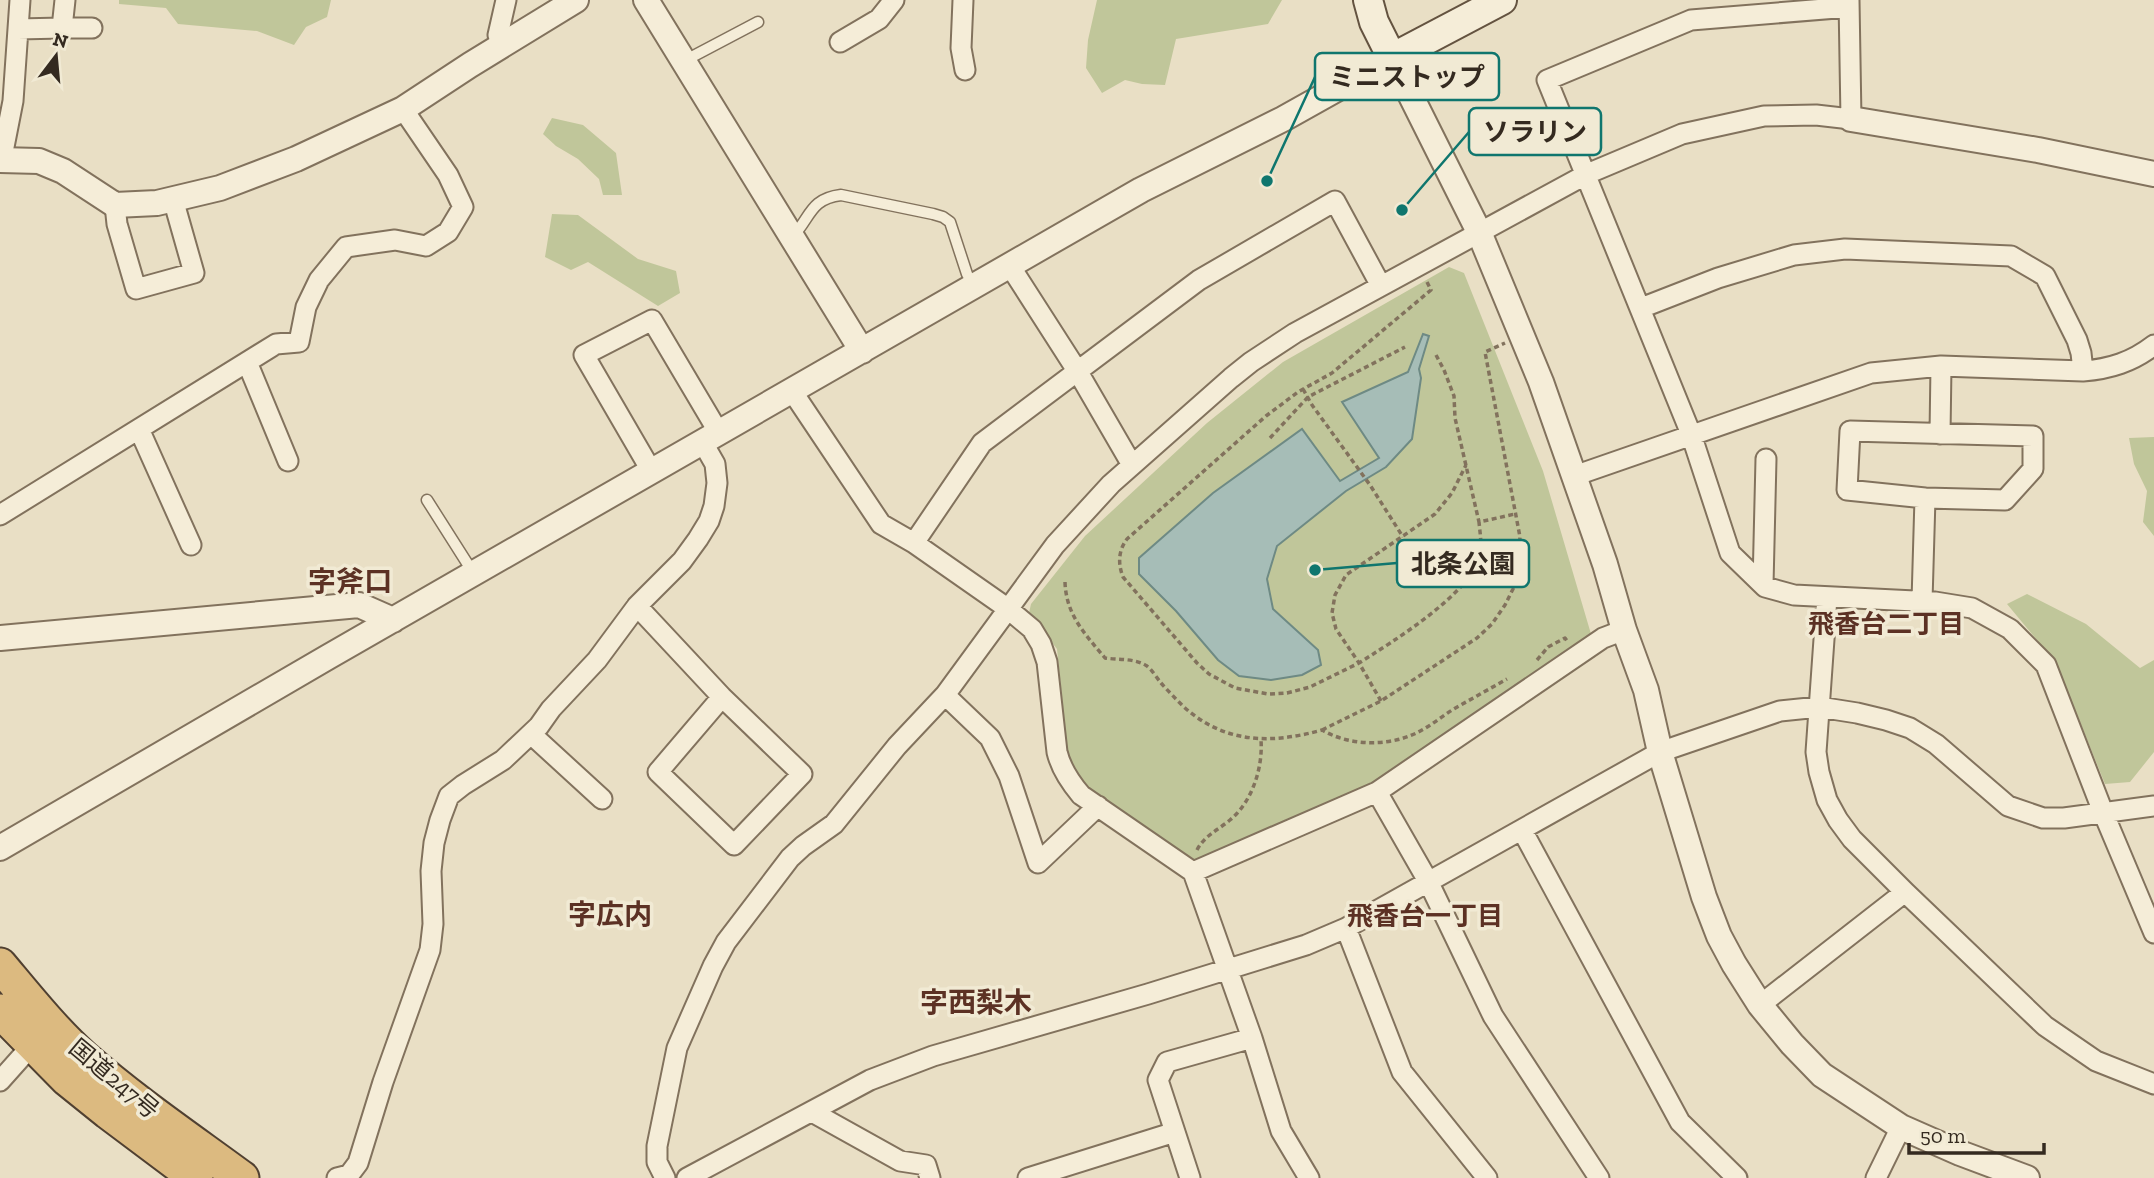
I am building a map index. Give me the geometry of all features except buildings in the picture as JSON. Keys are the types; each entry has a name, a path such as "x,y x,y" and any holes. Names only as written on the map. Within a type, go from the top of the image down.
{"highway":[{"name":"国道247号","path":"0,965 82,1055 135,1099 242,1178"},
{"name":"国道247号","path":"0,1011 67,1079 196,1178"}],"main road":[{"path":"1368,0 1374,22 1392,58 1502,0"}],"street":[{"path":"20,0 13,101 2,160 39,161 63,171 115,205 157,203 220,188 296,159 403,109 576,0"},
{"path":"62,28 65,0"},
{"path":"502,45 498,35 506,0"},
{"path":"646,0 862,351"},
{"path":"840,41 879,19 894,0"},
{"path":"963,0 961,33 965,70"},
{"path":"1850,119 1849,3 1691,20 1546,80 1587,174 1691,434 1730,553 1763,585 1794,595 1922,601 1972,608 2010,629 2046,665 2154,933"},
{"path":"18,29 92,28"},
{"path":"0,848 1142,190 1283,118 1392,58 1479,232 1541,382 1646,690 1660,752 1704,897 1719,936 1734,964 1760,1005 1822,1075 1901,1127 2027,1178"},
{"path":"0,515 276,344 299,342 306,307 319,280 346,247 395,240 426,246 448,232 463,207 448,175 403,109"},
{"path":"665,1178 657,1162 657,1146 668,1084 677,1048 719,954 790,858 834,824 897,746 946,695 1007,608 1070,528 1132,465 1251,362 1295,333 1587,174 1682,134 1764,116 1816,115 1850,119 2038,150 2154,174"},
{"path":"115,205 117,224 136,289 194,273 173,199"},
{"path":"914,543 982,443 1199,280 1335,201 1381,286"},
{"path":"1641,308 1717,278 1794,255 1845,249 2011,256 2045,276 2077,340 2083,371"},
{"path":"1010,266 1078,372 1132,465"},
{"path":"337,1178 349,1175 358,1163 383,1082 430,950 434,843 449,796 503,760 531,734 597,660 637,606 682,561 709,521 717,483 711,438 652,320 584,355 652,472"},
{"path":"1574,476 1871,373 1941,366 2083,371 2102,369 2138,358 2154,345"},
{"path":"247,362 288,461"},
{"path":"1940,434 1941,366"},
{"path":"792,391 881,524 914,543 1007,608 1032,629 1041,644 1047,663 1060,763 1070,783 1081,795 1196,871 1281,1130 1309,1178"},
{"path":"139,429 191,545"},
{"path":"1850,431 2033,436 2034,469 2005,500 1925,498 1847,490 1850,431"},
{"path":"1763,585 1766,459"},
{"path":"1922,601 1925,498"},
{"path":"1828,597 1816,752 1827,800 1838,820 1852,839 1905,892 2045,1026 2096,1061 2154,1084"},
{"path":"0,638 359,605 393,620"},
{"path":"637,606 722,697 802,774 734,845 659,772 722,697"},
{"path":"1196,871 1377,792 1578,655 1603,639 1624,631"},
{"path":"946,695 990,738 1009,776 1038,863 1098,806"},
{"path":"687,1178 870,1080 933,1056 1148,994 1306,945 1346,928 1660,752 1780,710 1819,708 1867,715 1910,728 1936,744 2008,806 2043,818 2064,818 2154,806"},
{"path":"531,734 602,799"},
{"path":"1377,792 1428,881 1493,1016 1599,1178"},
{"path":"1522,830 1680,1122 1737,1178"},
{"path":"1760,1005 1905,892"},
{"path":"1346,928 1402,1072 1487,1178"},
{"path":"1190,1178 1158,1080 1167,1062 1252,1038"},
{"path":"0,1080 33,1044"},
{"path":"812,1112 900,1161 926,1165 930,1178"},
{"path":"1876,1178 1901,1127"},
{"path":"1028,1178 1175,1132"}],"lane":[{"path":"683,61 758,22"},
{"path":"792,237 816,204 832,196 841,195 933,214 950,222 967,274 975,287"},
{"path":"427,500 474,575"}],"path":[{"path":"1424,277 1431,290 1332,373 1303,389 1266,416 1127,539 1120,552 1124,577 1209,674 1235,688 1268,694 1287,693 1310,687 1359,663 1404,634 1464,583 1480,556 1479,522 1455,418 1454,397 1436,355"},
{"path":"1065,582 1066,599 1073,615 1105,658 1132,660 1148,667 1179,702 1197,717 1225,731 1261,740 1302,736 1322,730 1381,701 1477,638 1492,624 1513,589 1520,537 1485,352 1507,342"},
{"path":"1270,438 1308,397 1405,347"},
{"path":"1303,389 1370,485 1402,537"},
{"path":"1381,701 1336,629 1332,612 1335,594 1346,575 1435,514 1452,493 1466,465"},
{"path":"1479,522 1515,514"},
{"path":"1531,664 1548,647 1565,638 1578,655"},
{"path":"1322,730 1332,736 1354,741 1374,742 1406,737 1516,674"},
{"path":"1196,871 1200,844 1237,814 1253,786 1260,765 1261,740"}],"green space":[{"path":"119,0 331,0 327,17 306,27 294,45 257,31 178,24 166,8 119,4"},
{"path":"1097,0 1282,0 1268,24 1176,39 1165,85 1125,80 1102,93 1086,68 1088,40"},
{"path":"552,118 583,125 616,153 622,195 603,195 599,179 578,159 556,146 543,134"},
{"path":"552,214 578,215 638,259 676,271 680,293 658,306 588,262 571,270 545,257"},
{"path":"1449,267 1464,273 1543,471 1591,634 1373,785 1193,862 1084,786 1068,757 1057,649 1029,613 1031,604 1085,536 1207,423 1283,362"},
{"path":"2154,437 2154,536 2143,522 2147,491 2134,464 2129,438"},
{"path":"2027,594 2086,624 2140,668 2154,660 2154,752 2130,782 2105,784 2061,675 2042,646 2007,604"}],"water":[{"path":"1423,334 1429,336 1419,369 1421,378 1412,439 1386,467 1346,491 1277,546 1267,579 1273,609 1318,650 1321,665 1302,675 1271,680 1239,676 1218,660 1176,611 1139,574 1139,558 1213,493 1302,429 1340,481 1379,458 1342,402 1408,372"}],"place":[{"name":"ミニストップ","path":"1267,181"},
{"name":"ソラリン","path":"1402,210"},
{"name":"北条公園","path":"1315,570"}],"district":[{"name":"字斧口","path":"350,581"},
{"name":"飛香台二丁目","path":"1886,624"},
{"name":"字広内","path":"610,914"},
{"name":"飛香台一丁目","path":"1425,916"},
{"name":"字西梨木","path":"976,1002"}]}
